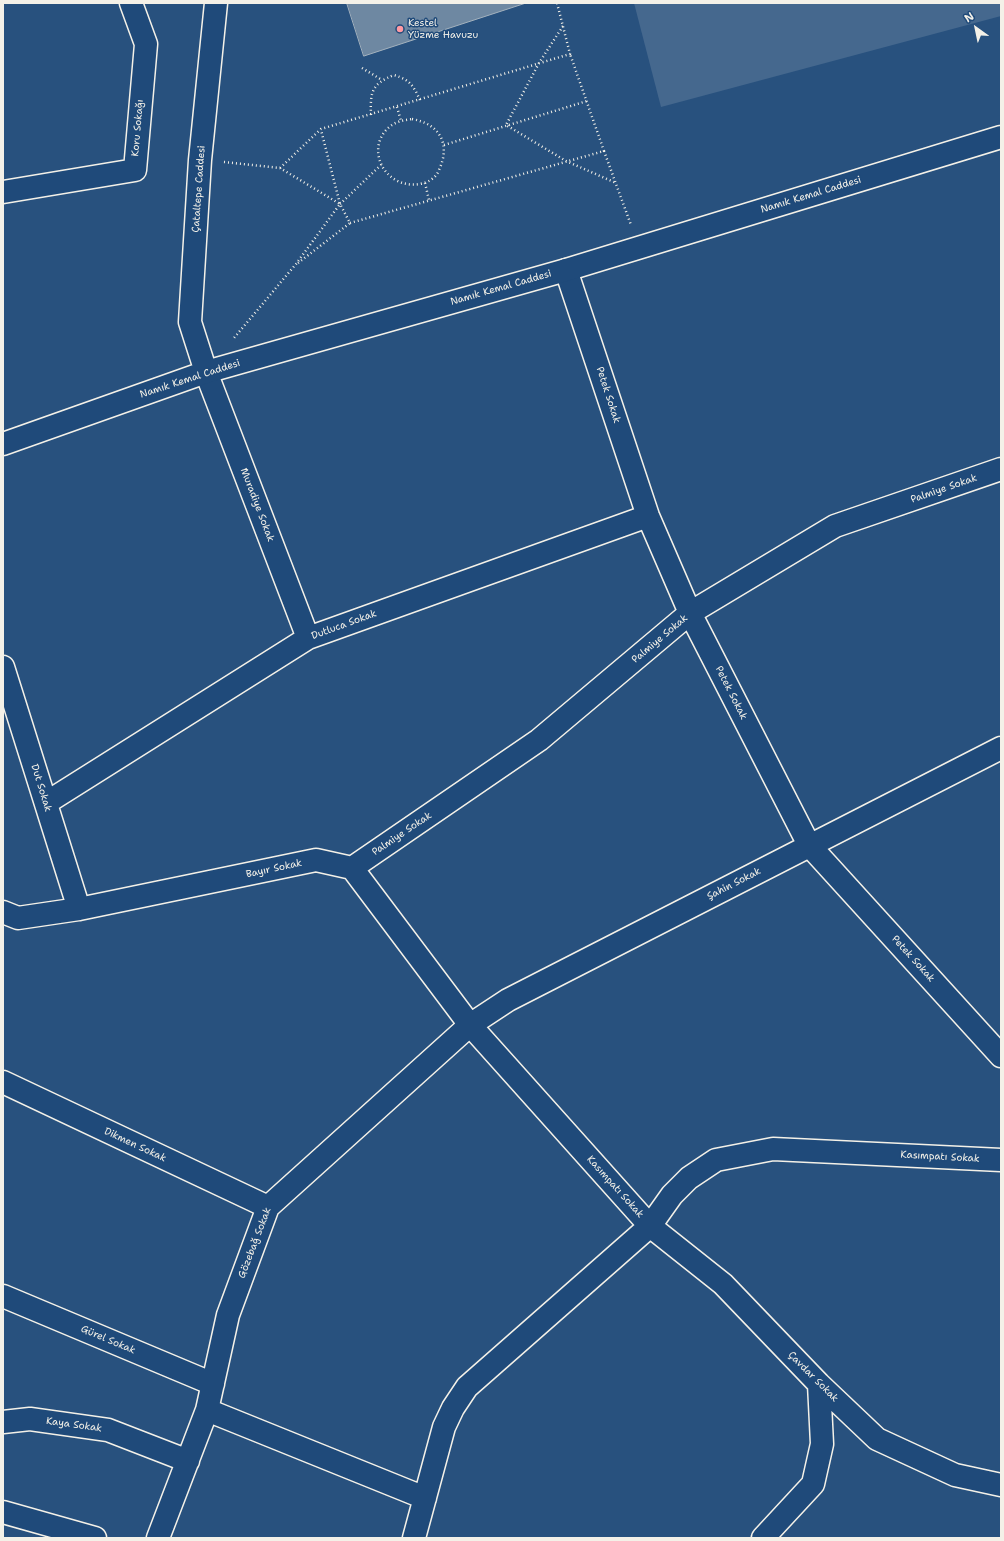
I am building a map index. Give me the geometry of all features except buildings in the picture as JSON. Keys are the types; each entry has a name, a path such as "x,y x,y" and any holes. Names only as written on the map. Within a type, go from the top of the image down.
{"street":[{"name":"Koru Sokağı","path":"3,192 135,170 146,44 131,3"},
{"name":"Çataltepe Caddesi","path":"206,372 190,322 200,160 216,3"},
{"name":"Namık Kemal Caddesi","path":"3,444 206,372 566,270 1001,137"},
{"name":"Petek Sokak","path":"566,270 648,516 690,613 809,845 1001,1056"},
{"name":"Muradiye Sokak","path":"206,372 308,638"},
{"name":"Palmiye Sokak","path":"352,868 539,740 690,613 835,526 1001,469"},
{"name":"Dutluca Sokak","path":"46,803 308,638 648,516"},
{"name":"Dut Sokak","path":"5,678 79,909"},
{"name":"Şahin Sokak","path":"470,1024 508,1000 1001,748"},
{"name":"Bayır Sokak","path":"8,916 79,909 316,860 352,868"},
{"path":"352,868 470,1024"},
{"name":"Gözebağ Sokak","path":"158,1538 207,1410 228,1315 268,1207 470,1024"},
{"name":"Kasımpatı Sokak","path":"470,1024 650,1226 672,1195 689,1178 716,1160 773,1150 1001,1160"},
{"name":"Dikmen Sokak","path":"3,1082 268,1207"},
{"path":"414,1538 444,1427 453,1408 467,1387 650,1226"},
{"name":"Çavdar Sokak","path":"650,1226 723,1284 819,1384 877,1439 955,1475 1001,1485"},
{"name":"Gürel Sokak","path":"3,1296 212,1384"},
{"path":"763,1538 813,1484 822,1444 819,1384"},
{"path":"207,1410 425,1498"},
{"name":"Kaya Sokak","path":"3,1422 30,1419 108,1430 188,1461"},
{"path":"3,1512 95,1538"}],"path":[{"path":"556,3 570,54 631,225"},
{"path":"506,125 539,63 563,26"},
{"path":"280,168 321,129 570,54"},
{"path":"362,68 382,80"},
{"path":"371,115 371,101 374,89 382,80 394,75 406,78 414,88 420,100"},
{"path":"444,145 587,101"},
{"path":"396,107 401,121"},
{"path":"412,119 423,121 433,126 440,135 444,145 445,156 436,176 425,183 405,184 396,181 387,174 381,165 378,155 379,144 384,134 391,126 401,121 412,119"},
{"path":"506,125 566,161 616,183"},
{"path":"321,129 340,204 350,223"},
{"path":"296,264 350,223 604,151"},
{"path":"216,161 280,168 340,204"},
{"path":"231,342 296,264 340,204 381,165"},
{"path":"425,183 429,200"}],"shaded area":[{"name":"Kestel Yüzme Havuzu","path":"347,3 526,3 364,56"},
{"path":"634,3 1001,3 1001,16 661,107"}],"place":[{"name":"Kestel Yüzme Havuzu","path":"400,29"}]}
